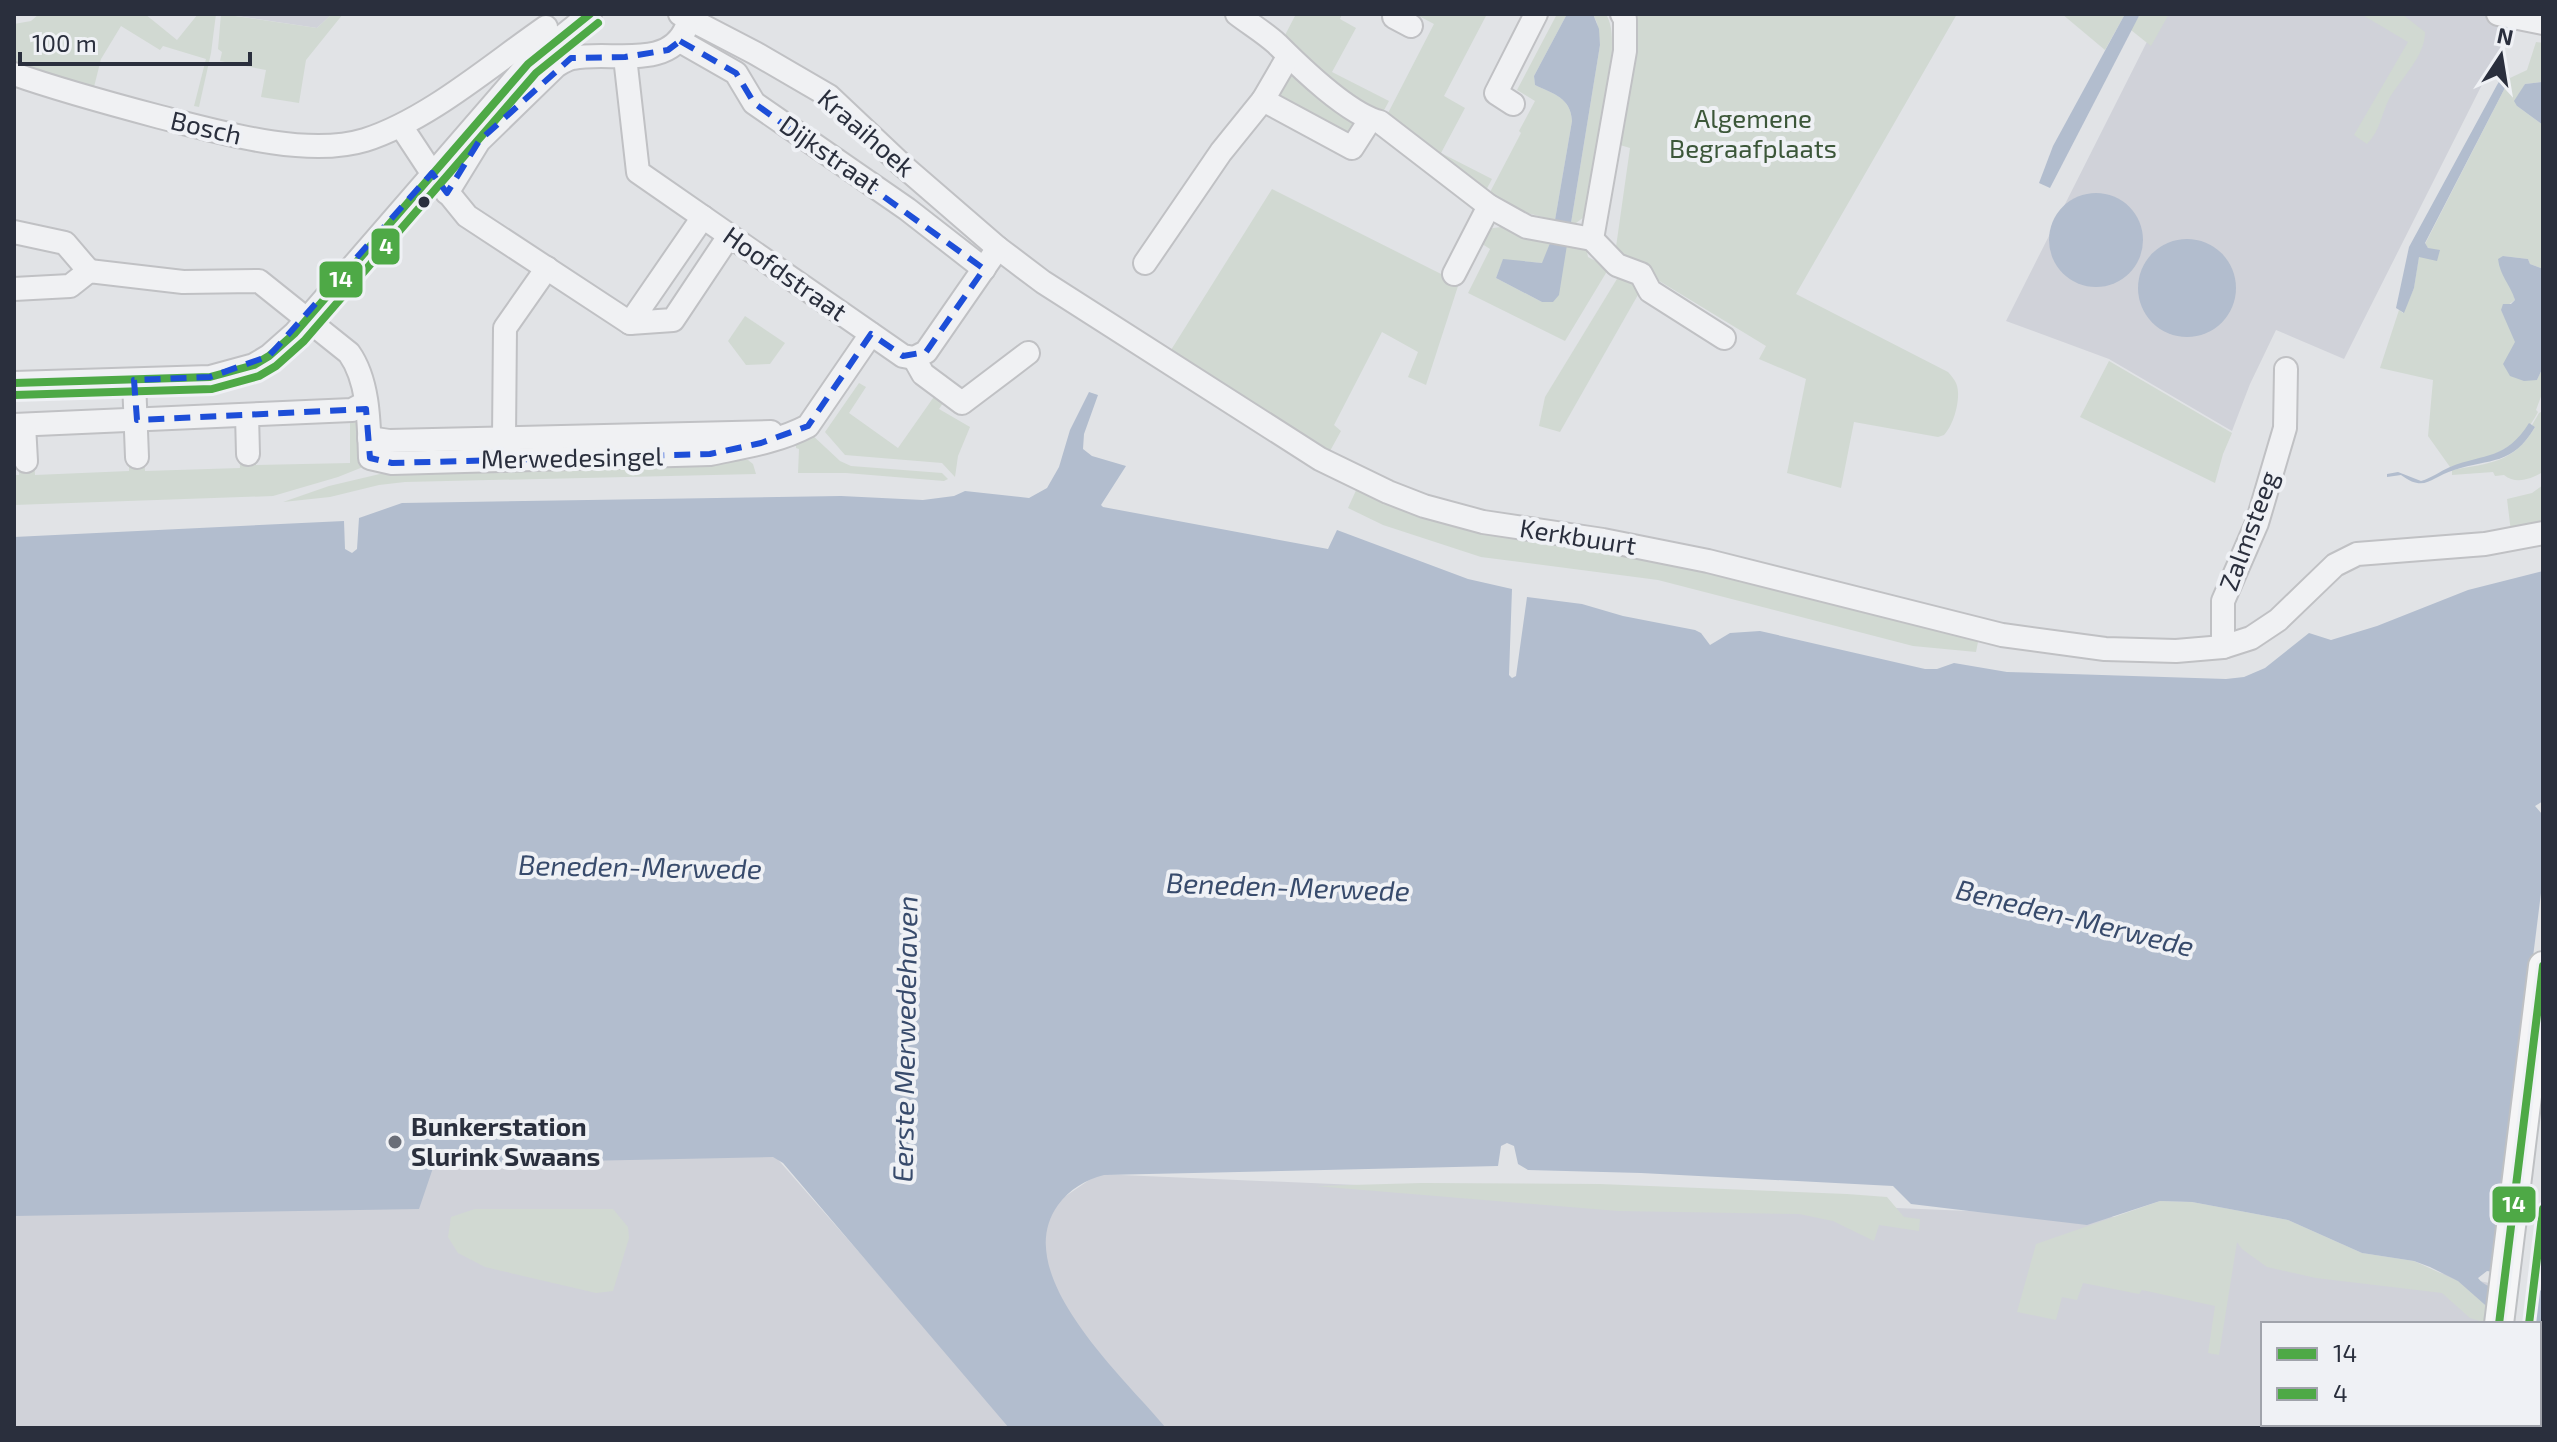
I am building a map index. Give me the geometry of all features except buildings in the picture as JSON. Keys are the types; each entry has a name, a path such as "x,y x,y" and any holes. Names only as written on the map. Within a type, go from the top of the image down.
{"main road":[{"path":"2499,1322 2542,976"},
{"path":"2517,1322 2543,1109"}],"street":[{"path":"14,383 210,377 243,369 269,356 308,319 528,64 590,14"},
{"path":"1237,14 1370,120 1380,122 1489,206 1527,227 1592,239 1617,265 1641,274 1650,291 1724,338"},
{"path":"1513,104 1496,93 1536,14"},
{"path":"1592,239 1625,51 1625,19 1622,14"},
{"path":"2498,14 2543,23"},
{"path":"447,193 479,141 556,66 571,58 625,57 668,50 680,41 685,17"},
{"name":"Kraaihoek","path":"685,17 829,96 902,165 998,248"},
{"path":"546,27 401,126 432,173 467,216 630,323 673,320 729,236"},
{"name":"Dijkstraat","path":"680,41 736,73 754,103 907,209 984,269"},
{"name":"Hoofdstraat","path":"625,57 638,172 903,356 914,358 923,374 962,403 1028,353"},
{"path":"1145,263 1221,152 1263,100 1288,57"},
{"name":"Bosch","path":"14,74 71,94 259,140 331,146 363,140 401,126"},
{"path":"1263,100 1352,148 1370,120"},
{"path":"1454,274 1489,206"},
{"path":"630,323 703,217"},
{"path":"14,232 65,243 89,271 183,282 259,281 349,353 358,365 364,381 370,448"},
{"path":"914,358 926,352 998,248"},
{"name":"Kerkbuurt","path":"998,248 1043,282 1320,459 1424,506 1483,522 1603,540 1708,561 2002,635 2105,649 2192,651 2223,647 2263,631 2335,565 2357,554 2485,544 2543,533"},
{"path":"504,437 505,328 547,268"},
{"path":"14,289 70,286 89,271"},
{"name":"Merwedesingel","path":"370,448 392,463 710,454 792,434 808,426 871,334"},
{"name":"Zalmsteeg","path":"2223,647 2223,601 2257,523 2285,428 2286,369"},
{"path":"134,380 137,457"},
{"path":"26,461 19,425 352,410 365,403"},
{"path":"247,415 248,454"},
{"name":"Merwedesingel","path":"370,448 389,441 504,437 763,431 792,434"}],"highlighted area":[{"path":"680,41 736,73 754,103 984,269 926,352 903,356 871,334 808,426 761,443 710,454 392,463 370,458 366,409 137,420 134,380 210,377 269,356 432,173 447,193 479,141 571,58 625,57 668,50"}],"shaded area":[{"path":"224,14 332,14 317,28"},
{"path":"2161,14 2489,14 2511,27 2344,359 2276,330 2232,431 2109,359 2006,321"},
{"path":"767,1147 1013,1428 14,1428 14,1168"},
{"path":"1098,1174 2180,1220 2543,1294 2543,1428 1138,1428 1070,1348 1046,1259 1045,1225 1057,1202"}],"green space":[{"path":"39,14 145,14 177,40 198,14 216,14 199,107 194,106 206,59 163,46 160,50 121,26 101,59 94,87 14,64 14,24 31,21"},
{"path":"221,14 317,28 332,14 343,14 306,60 299,103 261,97 266,70 220,61"},
{"path":"1296,14 1342,14 1340,19 1356,28 1332,72 1389,101 1382,114 1365,107 1283,39"},
{"path":"1415,14 1487,14 1444,96 1465,108 1441,153 1492,179 1485,192 1386,117 1434,24"},
{"path":"1557,14 1567,14 1534,76 1535,85 1555,94 1565,102 1571,113 1555,220 1515,210 1489,194 1535,101 1517,90"},
{"path":"1593,14 1606,14 1611,28 1612,53 1584,217 1571,223 1600,45"},
{"name":"Algemene Begraafplaats","path":"1633,14 1957,14 1796,294 1948,372 1956,383 1958,395 1954,418 1944,435 1938,437 1854,422 1841,488 1787,473 1806,379 1759,359 1766,346 1615,254 1630,148 1620,145 1636,51"},
{"path":"2062,14 2125,14 2105,50"},
{"path":"2140,14 2169,14 2151,46 2131,30"},
{"path":"2361,14 2402,14 2425,32 2417,59 2389,99 2378,128 2367,144 2354,135 2408,42"},
{"path":"2536,42 2543,43 2543,82 2525,84 2517,106 2543,125 2543,269 2530,264 2528,259 2503,256 2515,300 2501,310 2537,380 2543,367 2543,391 2536,410 2538,412 2513,443 2479,460 2450,467 2428,436 2433,380 2380,368 2399,310 2403,313 2414,288 2419,256 2437,260 2425,244 2510,78 2527,70"},
{"path":"1288,72 1358,126 1349,135 1277,96"},
{"path":"1272,189 1459,283 1426,385 1408,377 1418,352 1382,332 1334,425 1341,431 1330,451 1171,350"},
{"path":"1501,227 1550,243 1543,263 1503,260 1496,278 1542,302 1567,245 1586,247 1588,257 1609,268 1565,341 1468,293 1490,249 1479,242 1486,229"},
{"path":"1620,274 1643,286 1560,432 1539,426 1545,397"},
{"path":"745,316 785,343 770,364 746,365 728,341"},
{"path":"2109,361 2232,433 2215,483 2080,417"},
{"path":"859,383 866,387 849,413 898,448 938,391 945,400 939,409 970,427 958,456 955,477 942,463 845,455 825,432"},
{"path":"2543,411 2543,472 2529,479 2518,480 2504,475 2495,476 2493,472 2452,475 2452,470 2489,463 2510,455 2527,439 2535,427 2532,425"},
{"path":"360,414 363,467 273,496 14,505 14,475 19,475 19,457 34,458 35,475 129,471 129,457 144,457 145,471 240,468 239,451 255,451 256,465 350,463 350,418"},
{"path":"810,433 840,461 851,466 942,473 948,479 798,473 799,449 796,443"},
{"path":"748,460 756,474 405,482 330,497 283,502 329,486 384,473 400,465"},
{"path":"2543,485 2543,525 2511,532 2507,499 2532,493"},
{"path":"1358,486 1461,526 1519,540 1589,549 1713,572 1865,613 1979,637 1976,652 1913,646 1658,580 1481,557 1383,525 1348,508"},
{"path":"1600,1184 1887,1197 1904,1217 1920,1219 1919,1231 1879,1225 1874,1241 1833,1221 1799,1214 1618,1211 1315,1186"},
{"path":"2160,1201 2192,1202 2288,1220 2362,1253 2414,1261 2458,1281 2492,1311 2486,1322 2483,1322 2470,1318 2442,1293 2316,1278 2267,1267 2237,1242 2219,1355 2208,1353 2215,1306 2142,1290 2139,1294 2083,1283 2077,1300 2062,1297 2056,1320 2017,1312 2036,1244"},
{"path":"475,1209 613,1209 628,1227 629,1238 613,1291 596,1293 485,1267 458,1253 448,1237 451,1217"}],"water":[{"path":"1567,14 1593,14 1599,29 1600,45 1571,223 1555,220 1571,113 1565,102 1555,94 1535,85 1534,76"},
{"path":"2125,14 2140,14 2050,188 2039,183 2053,146"},
{"path":"2507,73 2510,78 2425,243 2428,248 2440,250 2437,261 2419,257 2414,288 2404,313 2396,308 2409,247 2497,85"},
{"path":"2543,82 2543,125 2514,101 2525,84"},
{"path":"2096,193 2114,197 2129,207 2139,222 2143,240 2139,258 2129,273 2114,283 2096,287 2078,283 2063,273 2053,258 2049,240 2053,222 2063,207 2078,197"},
{"path":"2187,239 2214,247 2228,261 2236,288 2228,315 2214,329 2187,337 2160,329 2146,315 2138,288 2146,261 2160,247"},
{"path":"1550,243 1567,245 1559,295 1553,302 1542,302 1496,278 1503,259 1542,263"},
{"path":"2503,256 2528,259 2530,264 2543,269 2543,367 2537,380 2524,381 2510,376 2503,364 2515,342 2501,310 2503,304 2511,304 2515,300 2499,265 2498,259"},
{"path":"1089,392 1098,395 1084,434 1083,449 1092,456 1126,466 1101,505 1103,507 1328,549 1337,530 1468,579 1512,589 1509,675 1512,678 1516,676 1527,597 1582,604 1623,616 1695,630 1710,645 1730,633 1760,631 1925,669 1937,669 1954,663 2007,672 2226,679 2244,677 2265,668 2309,633 2331,640 2377,626 2468,590 2543,571 2543,801 2535,806 2543,815 2543,1280 2487,1271 2478,1278 2489,1286 2514,1291 2538,1292 2543,1289 2543,1333 2541,1322 2516,1322 2492,1311 2458,1281 2414,1261 2362,1253 2288,1220 2192,1202 2160,1201 2087,1225 1911,1204 1893,1186 1528,1170 1518,1164 1514,1146 1507,1143 1501,1146 1498,1166 1104,1175 1084,1182 1058,1205 1047,1232 1048,1262 1059,1293 1078,1324 1166,1428 1009,1428 783,1163 773,1157 437,1164 434,1165 419,1209 14,1216 14,537 344,521 345,549 352,553 357,549 359,518 402,503 841,496 923,500 954,496 965,491 1029,498 1047,488 1059,467 1070,430"},
{"path":"2529,423 2535,427 2526,440 2500,459 2454,470 2422,483 2401,475 2387,477 2387,474 2398,472 2421,481 2450,467 2494,454 2512,444"}],"pier":[{"path":"2543,877 2543,1258 2540,1283 2493,1276"},
{"path":"2492,1283 2539,1287 2535,1322 2509,1322"}],"transit line":[{"name":"14","path":"14,383 210,377 254,365 269,356 295,333 528,64 590,14"},
{"name":"4","path":"14,395 212,389 259,376 276,366 304,341 536,73 598,23"},
{"name":"14","path":"2499,1322 2543,966"},
{"name":"4","path":"2529,1322 2543,1209"}],"place":[{"name":"Bunkerstation Slurink Swaans","path":"395,1142"}],"water label":[{"name":"Beneden-Merwede","path":"640,867"},
{"name":"Beneden-Merwede","path":"1288,887"},
{"name":"Beneden-Merwede","path":"2075,918"},
{"name":"Eerste Merwedehaven","path":"905,1039"}]}
